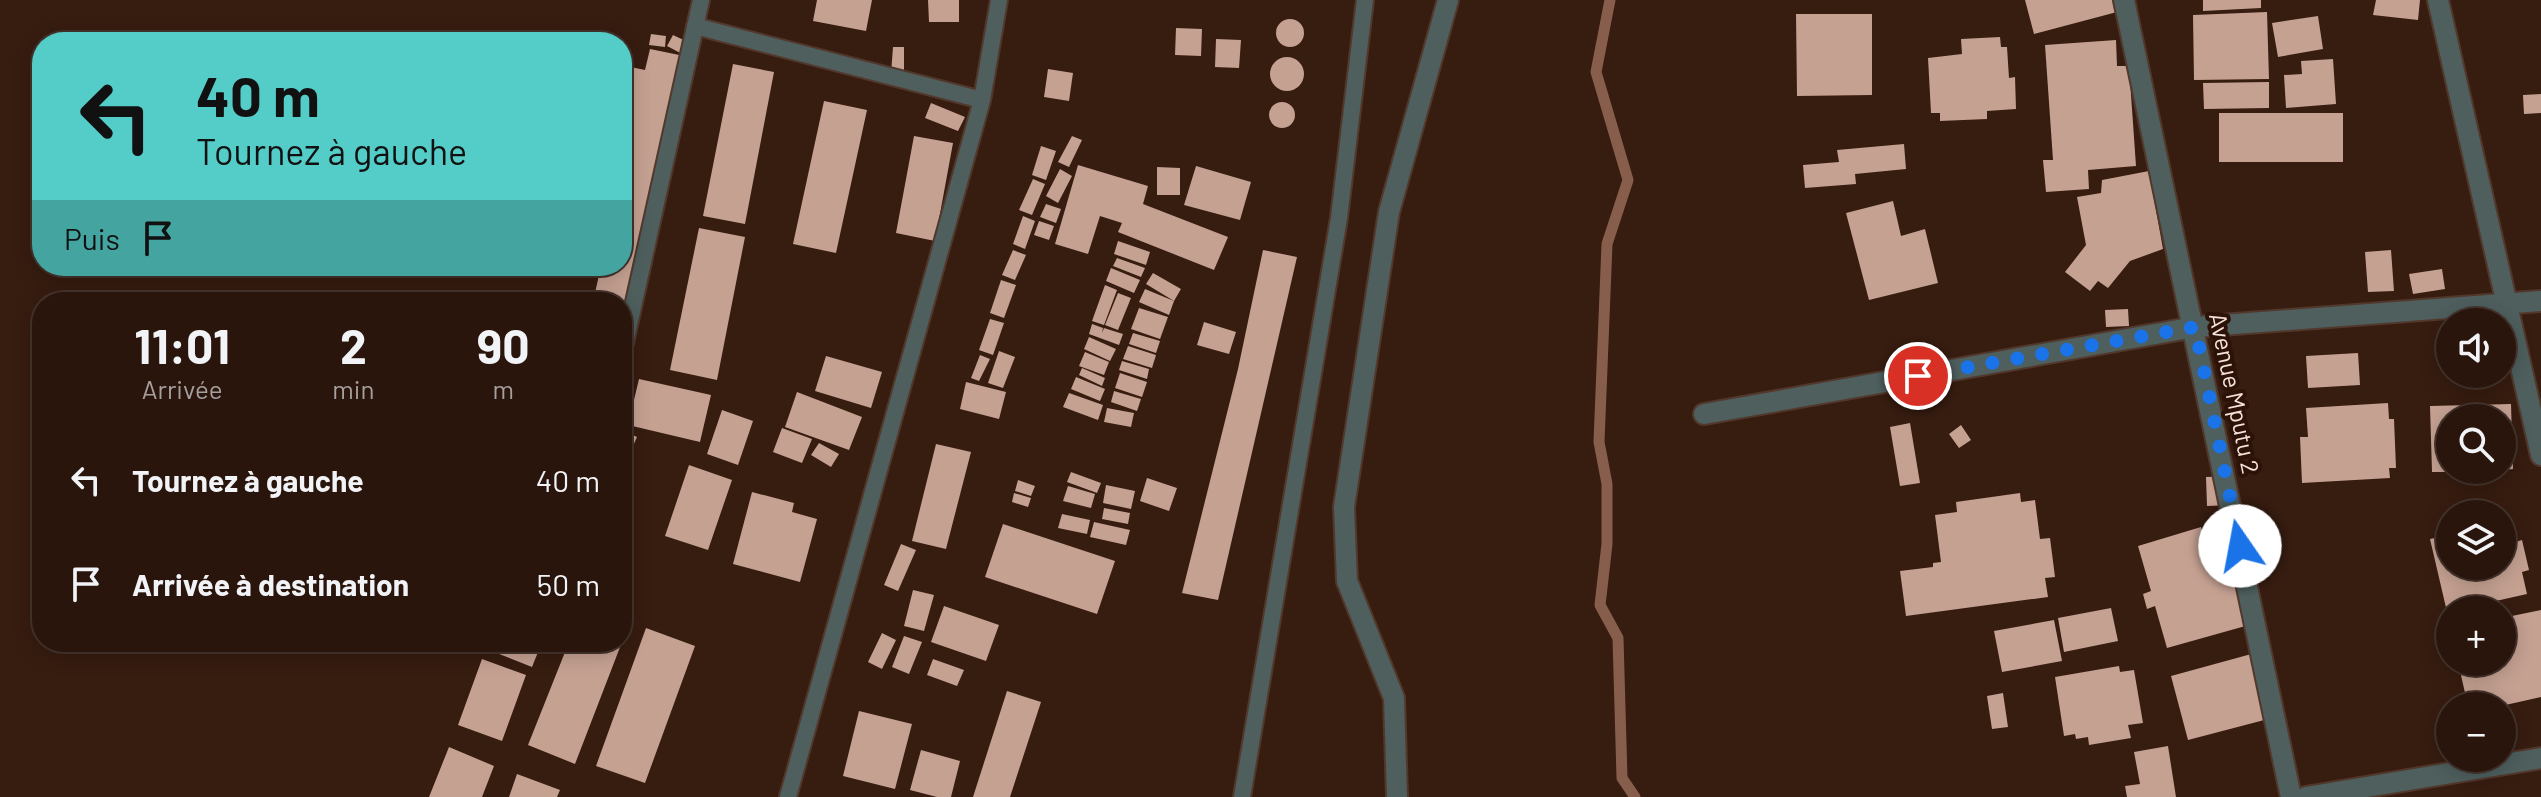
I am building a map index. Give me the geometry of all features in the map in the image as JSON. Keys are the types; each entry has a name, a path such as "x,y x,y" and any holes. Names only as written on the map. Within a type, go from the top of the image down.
{"street":[{"path":"1397,797 1394,698 1347,581 1344,507 1389,212 1448,0"},
{"name":"Avenue Mputu 2","path":"2124,0 2195,327 2291,797"},
{"path":"2438,0 2541,455"},
{"path":"1704,414 2195,327 2541,301"},
{"path":"2306,797 2541,758"}],"lane":[{"path":"632,311 701,0"},
{"path":"788,797 982,100 999,0"},
{"path":"1242,797 1339,218 1365,0"},
{"path":"695,26 982,100"}],"building":[{"path":"817,0 872,0 866,31 813,21"},
{"path":"928,0 959,0 959,22 929,22"},
{"path":"2025,0 2114,0 2117,12 2034,34"},
{"path":"2203,0 2261,0 2261,8 2203,11"},
{"path":"2376,0 2420,0 2418,20 2373,15"},
{"path":"2267,12 2269,79 2194,80 2193,15"},
{"path":"1796,14 1872,14 1872,95 1797,96"},
{"path":"2318,16 2323,49 2278,57 2272,23"},
{"path":"1290,19 1300,23 1304,33 1300,43 1290,47 1280,43 1276,33 1280,23"},
{"path":"1176,28 1202,29 1201,56 1175,55"},
{"path":"651,34 666,36 665,47 649,45"},
{"path":"673,35 692,44 686,56 667,46"},
{"path":"2000,37 2001,47 2007,47 2009,78 2015,77 2016,109 1987,111 1987,119 1940,121 1940,113 1931,113 1928,58 1962,54 1961,39"},
{"path":"1216,39 1241,40 1239,68 1215,67"},
{"path":"2116,40 2117,66 2129,66 2136,166 2088,170 2089,189 2046,192 2043,160 2053,160 2045,45"},
{"path":"893,47 904,47 904,74 891,74"},
{"path":"650,49 694,58 632,335 632,292 595,292 599,276 632,276 632,67 645,70"},
{"path":"1287,57 1299,62 1304,74 1299,86 1287,91 1275,86 1270,74 1275,62"},
{"path":"2333,59 2336,104 2286,108 2284,75 2302,74 2301,61"},
{"path":"733,64 774,72 745,224 703,216"},
{"path":"1048,69 1073,73 1069,101 1044,97"},
{"path":"2269,82 2269,108 2204,109 2203,83"},
{"path":"2541,94 2541,113 2524,114 2523,95"},
{"path":"824,101 867,110 836,253 793,244"},
{"path":"1282,102 1291,106 1295,115 1291,124 1282,128 1273,124 1269,115 1273,106"},
{"path":"931,103 965,117 958,131 925,118"},
{"path":"2219,113 2343,113 2343,162 2219,162"},
{"path":"914,136 953,143 935,241 896,233"},
{"path":"1072,136 1082,140 1069,167 1058,162"},
{"path":"1904,144 1906,169 1855,174 1856,184 1805,188 1803,165 1839,162 1837,150"},
{"path":"1041,146 1056,151 1046,180 1032,175"},
{"path":"1078,165 1148,186 1143,204 1228,237 1214,270 1118,232 1122,223 1100,216 1088,254 1055,244"},
{"path":"1196,166 1251,182 1240,220 1184,205"},
{"path":"1157,167 1180,168 1180,195 1157,195"},
{"path":"1060,169 1072,176 1058,203 1046,196"},
{"path":"2149,171 2163,249 2130,261 2108,288 2098,281 2090,291 2065,272 2086,245 2077,197 2101,193 2102,180"},
{"path":"1033,179 1045,184 1032,215 1019,210"},
{"path":"1893,201 1901,236 1925,229 1938,283 1869,300 1846,213"},
{"path":"1046,204 1061,209 1056,223 1040,217"},
{"path":"1023,216 1035,221 1025,249 1013,244"},
{"path":"1039,221 1054,226 1049,240 1034,235"},
{"path":"699,228 745,237 717,380 670,370"},
{"path":"1118,241 1150,252 1146,265 1114,254"},
{"path":"1013,250 1026,255 1015,280 1002,275"},
{"path":"1263,250 1297,257 1218,600 1182,593 1238,369"},
{"path":"2391,250 2394,291 2368,292 2365,252"},
{"path":"1117,258 1145,268 1141,277 1113,266"},
{"path":"1111,268 1140,280 1134,293 1106,281"},
{"path":"2442,269 2445,289 2413,294 2409,274"},
{"path":"1153,273 1181,289 1174,301 1146,284"},
{"path":"1001,280 1016,285 1004,318 990,313"},
{"path":"1105,285 1117,290 1104,325 1092,321"},
{"path":"1145,289 1174,301 1169,315 1139,302"},
{"path":"1118,293 1131,298 1118,330 1105,325"},
{"path":"1139,308 1168,317 1160,339 1131,329"},
{"path":"2128,309 2129,326 2106,327 2105,310"},
{"path":"990,319 1004,323 993,355 979,350"},
{"path":"1204,322 1236,332 1229,354 1197,345"},
{"path":"1092,324 1103,328 1102,333 1104,328 1123,334 1119,345 1089,334"},
{"path":"1133,333 1160,341 1156,353 1129,344"},
{"path":"1089,337 1116,349 1110,361 1084,349"},
{"path":"1128,346 1156,355 1152,368 1123,359"},
{"path":"999,351 1015,357 1003,388 988,383"},
{"path":"1085,352 1109,362 1104,375 1079,366"},
{"path":"2358,353 2360,385 2308,388 2306,356"},
{"path":"980,355 990,359 979,381 971,378"},
{"path":"826,356 882,372 871,408 815,391"},
{"path":"1122,361 1149,369 1147,379 1119,370"},
{"path":"1082,368 1105,378 1102,386 1079,375"},
{"path":"1120,373 1147,382 1142,397 1115,388"},
{"path":"1076,377 1105,389 1100,401 1071,389"},
{"path":"639,379 711,395 700,442 632,426 632,408"},
{"path":"966,382 1006,392 999,419 960,409"},
{"path":"1114,391 1141,399 1137,411 1111,402"},
{"path":"797,392 862,417 849,450 785,427"},
{"path":"1069,393 1103,405 1098,420 1063,407"},
{"path":"2388,403 2389,419 2394,419 2396,468 2389,468 2390,478 2302,483 2300,437 2308,437 2306,408"},
{"path":"2430,406 2436,406 2436,472 2432,472"},
{"path":"1107,408 1134,413 1131,427 1104,422"},
{"path":"722,410 753,421 738,465 707,454"},
{"path":"1910,423 1920,483 1900,486 1890,427"},
{"path":"1961,425 1971,440 1959,448 1949,434"},
{"path":"782,428 812,439 802,463 773,452"},
{"path":"819,443 839,454 831,467 811,455"},
{"path":"936,444 971,452 946,549 912,541"},
{"path":"689,465 732,480 708,550 665,536"},
{"path":"1071,472 1101,483 1097,493 1067,482"},
{"path":"2234,476 2236,505 2207,506 2206,477"},
{"path":"1147,478 1177,488 1169,511 1140,501"},
{"path":"1018,480 1035,486 1031,496 1015,491"},
{"path":"1106,485 1135,491 1131,509 1103,503"},
{"path":"1068,486 1095,494 1091,508 1063,501"},
{"path":"752,492 794,503 792,512 817,519 800,582 733,564"},
{"path":"1014,493 1031,498 1028,507 1012,502"},
{"path":"2020,493 2021,502 2035,500 2040,539 2050,538 2055,577 2045,578 2048,597 1906,616 1900,571 1933,567 1933,563 1941,562 1935,515 1957,512 1956,502"},
{"path":"1104,508 1130,513 1128,524 1102,519"},
{"path":"1062,514 1090,520 1087,534 1058,528"},
{"path":"1094,522 1130,530 1126,545 1090,537"},
{"path":"1003,524 1115,561 1097,614 985,577"},
{"path":"2201,527 2216,580 2235,574 2249,625 2167,648 2155,606 2147,609 2143,594 2151,591 2138,546"},
{"path":"2436,538 2436,565 2430,539"},
{"path":"2522,540 2529,570 2522,572 2527,594 2443,596 2440,580 2516,580 2516,542"},
{"path":"901,544 916,550 898,591 884,585"},
{"path":"913,590 934,595 924,631 904,626"},
{"path":"944,606 999,625 986,661 931,642"},
{"path":"2111,608 2118,641 2064,652 2058,618"},
{"path":"2541,610 2541,697 2516,703 2516,692 2465,692 2461,676 2516,676 2516,615"},
{"path":"2054,620 2062,661 2002,672 1994,631"},
{"path":"646,628 695,646 645,783 596,766"},
{"path":"882,633 896,640 882,669 868,662"},
{"path":"904,636 922,642 909,674 892,667"},
{"path":"494,652 538,652 532,667"},
{"path":"565,652 618,652 575,764 528,745"},
{"path":"2255,653 2272,718 2188,740 2171,676"},
{"path":"482,659 526,675 502,741 458,725"},
{"path":"933,659 964,670 957,686 927,675"},
{"path":"2119,666 2120,672 2134,670 2143,723 2128,725 2131,738 2089,745 2088,737 2076,739 2075,734 2064,736 2055,677"},
{"path":"1007,691 1041,702 1010,797 973,797"},
{"path":"2003,693 2008,727 1992,729 1987,696"},
{"path":"859,711 912,724 895,789 843,776"},
{"path":"2168,746 2176,797 2127,797 2125,786 2140,784 2134,752"},
{"path":"449,747 494,766 482,797 429,797"},
{"path":"921,750 960,761 951,797 910,790"},
{"path":"517,774 560,790 557,797 509,797"}],"waterway":[{"path":"1610,0 1596,72 1628,180 1607,244 1599,442 1607,484 1607,544 1600,605 1618,638 1622,778 1635,797"}],"route":[{"path":"1918,376 2195,327 2240,546"}]}
